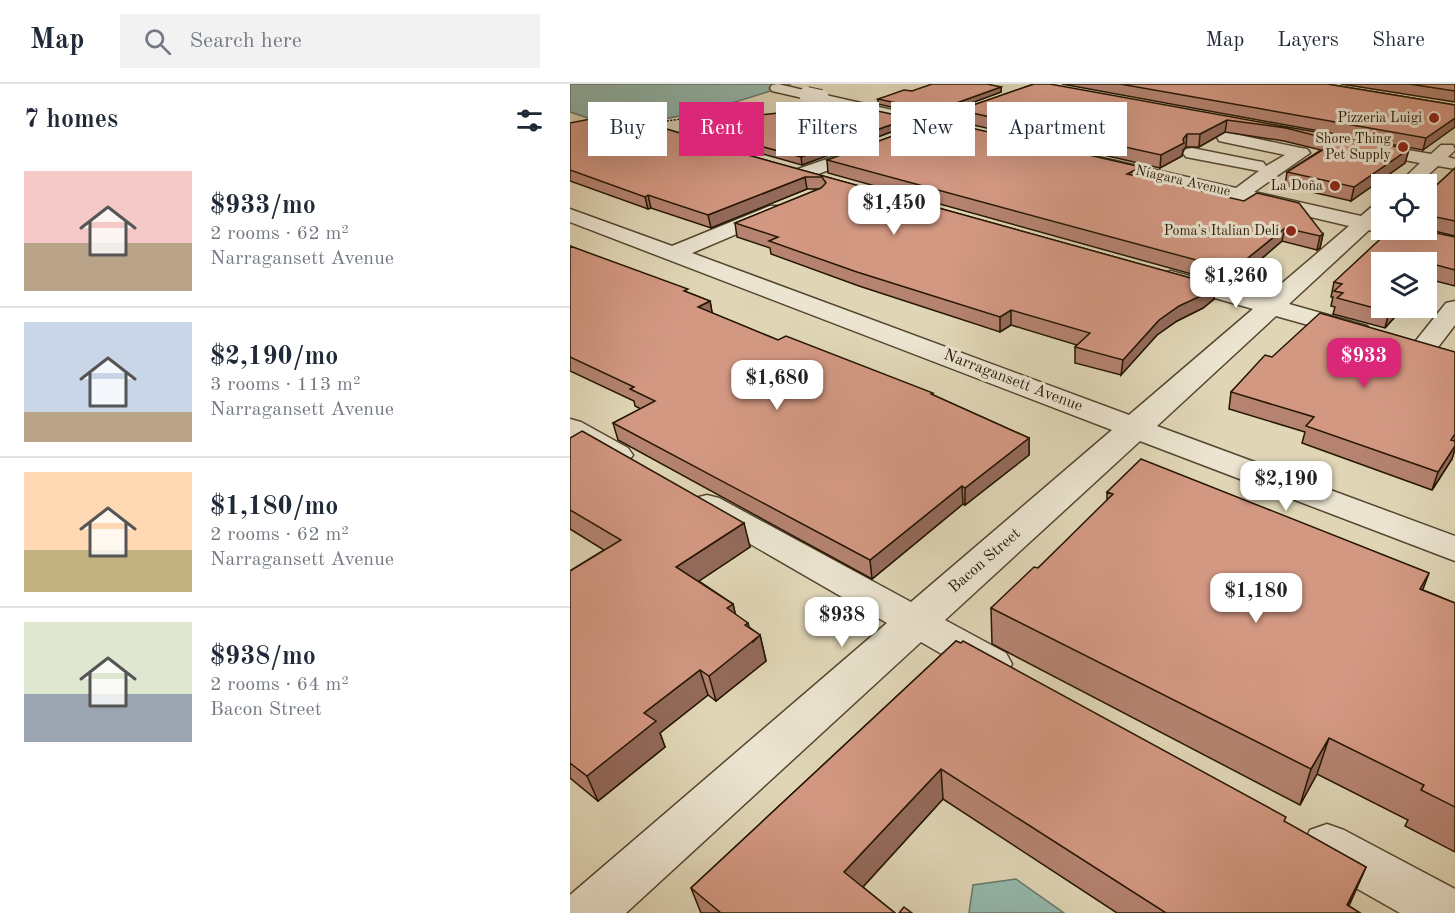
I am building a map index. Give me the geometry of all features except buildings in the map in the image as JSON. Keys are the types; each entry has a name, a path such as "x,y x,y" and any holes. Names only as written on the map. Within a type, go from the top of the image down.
{"street":[{"path":"777,88 891,114"},
{"path":"1240,194 1273,169 1301,153 1224,129 1288,134"},
{"path":"975,133 984,135"},
{"path":"1418,174 1455,142"},
{"path":"801,174 885,143"},
{"path":"1342,144 1455,164"},
{"path":"1192,153 1273,169"},
{"name":"Niagara Avenue","path":"1077,157 1240,194 1371,218"},
{"path":"780,167 836,183"},
{"path":"673,253 793,204"},
{"name":"Narragansett Avenue","path":"570,215 1455,549"},
{"name":"Bacon Street","path":"588,913 1271,306 1371,223"},
{"path":"1152,273 1412,346 1455,308"},
{"path":"570,428 1020,679"},
{"path":"1292,827 1449,913"}],"path":[{"path":"667,121 765,107"}],"water":[{"path":"570,84 791,84 734,102 679,102 679,116 667,118 667,102 588,102 588,117 570,112"},
{"path":"1016,879 1064,913 969,913 973,885"}],"place":[{"name":"Pizzeria Luigi","path":"1434,118"},
{"name":"Shore Thing Pet Supply","path":"1403,147"},
{"name":"La Doña","path":"1335,186"},
{"name":"Poma's Italian Deli","path":"1291,231"}]}
